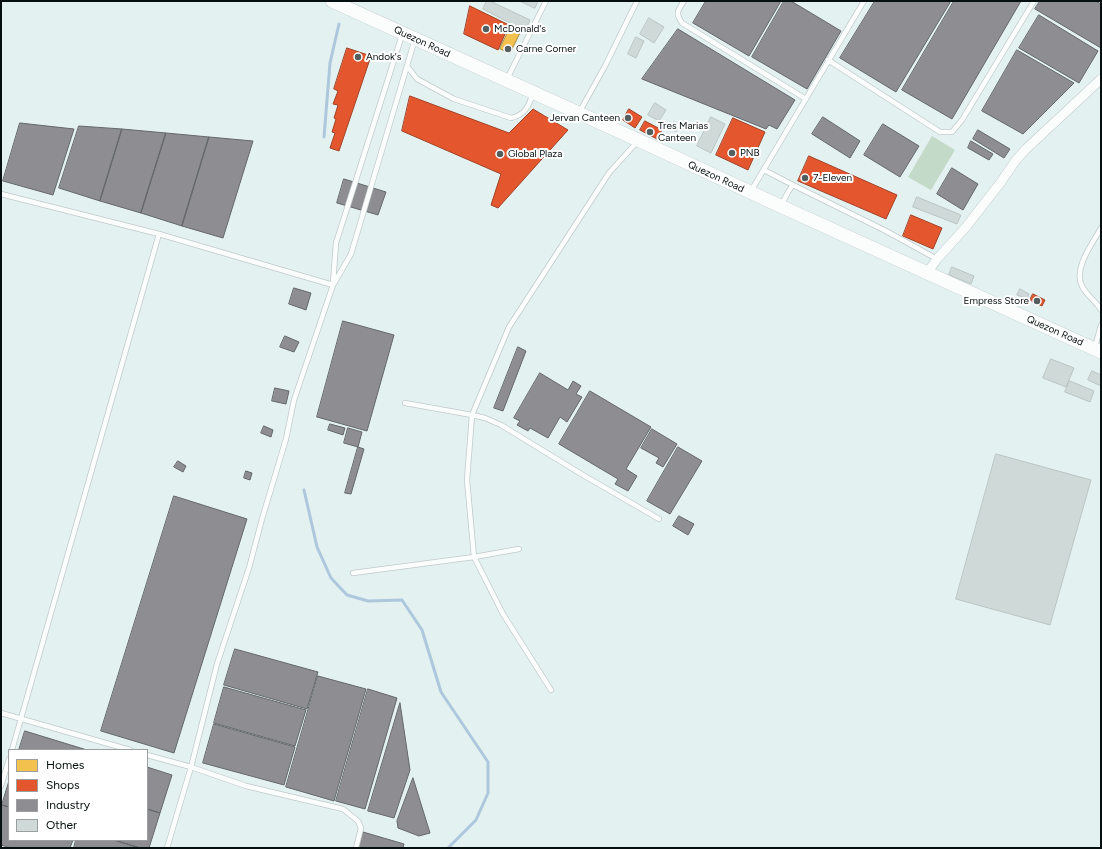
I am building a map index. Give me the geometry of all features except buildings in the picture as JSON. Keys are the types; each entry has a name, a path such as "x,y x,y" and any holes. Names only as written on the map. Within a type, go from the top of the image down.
{"main road":[{"name":"Quezon Road","path":"332,1 638,140 750,193 1098,350"}],"street":[{"path":"927,272 966,227 1016,160 1101,79"}],"lane":[{"path":"506,80 546,1"},
{"path":"579,114 605,66 637,1"},
{"path":"684,1 678,11 678,17 682,23 806,99"},
{"path":"750,193 864,1"},
{"path":"828,60 940,132 952,132 962,120 1034,1"},
{"path":"333,285 336,244 403,33"},
{"path":"167,848 192,767 217,664 249,568 286,439 294,400 333,285 352,254 415,39"},
{"path":"407,66 417,79 454,99 510,118 518,116 528,108 533,93"},
{"path":"551,690 503,614 474,557 467,480 472,415 509,327 609,173 638,140"},
{"path":"764,170 886,231 937,259"},
{"path":"781,207 793,185"},
{"path":"1,194 159,234 333,285"},
{"path":"1101,228 1080,265 1079,274 1081,284 1087,293 1098,304 1101,310"},
{"path":"12,749 159,234"},
{"path":"1098,350 1101,325"},
{"path":"406,403 486,418 501,425 659,519"},
{"path":"352,573 474,557 519,549"},
{"path":"1,713 126,749"},
{"path":"148,755 192,767 246,786 343,809 358,820 361,828 356,848"},
{"path":"1,786 8,762"}],"green space":[{"path":"932,136 955,150 931,190 908,177"}],"waterway":[{"path":"324,137 330,63 339,24"},
{"path":"304,490 317,547 331,578 347,595 368,601 402,600 422,630 441,692 488,762 488,793 476,820 448,848"}],"place":[{"name":"McDonald's","path":"486,29"},
{"name":"Carne Corner","path":"508,49"},
{"name":"Andok's","path":"358,57"},
{"name":"Jervan Canteen","path":"628,118"},
{"name":"Tres Marias Canteen","path":"650,132"},
{"name":"PNB","path":"732,153"},
{"name":"Global Plaza","path":"500,154"},
{"name":"7-Eleven","path":"805,178"},
{"name":"Empress Store","path":"1037,301"}]}
